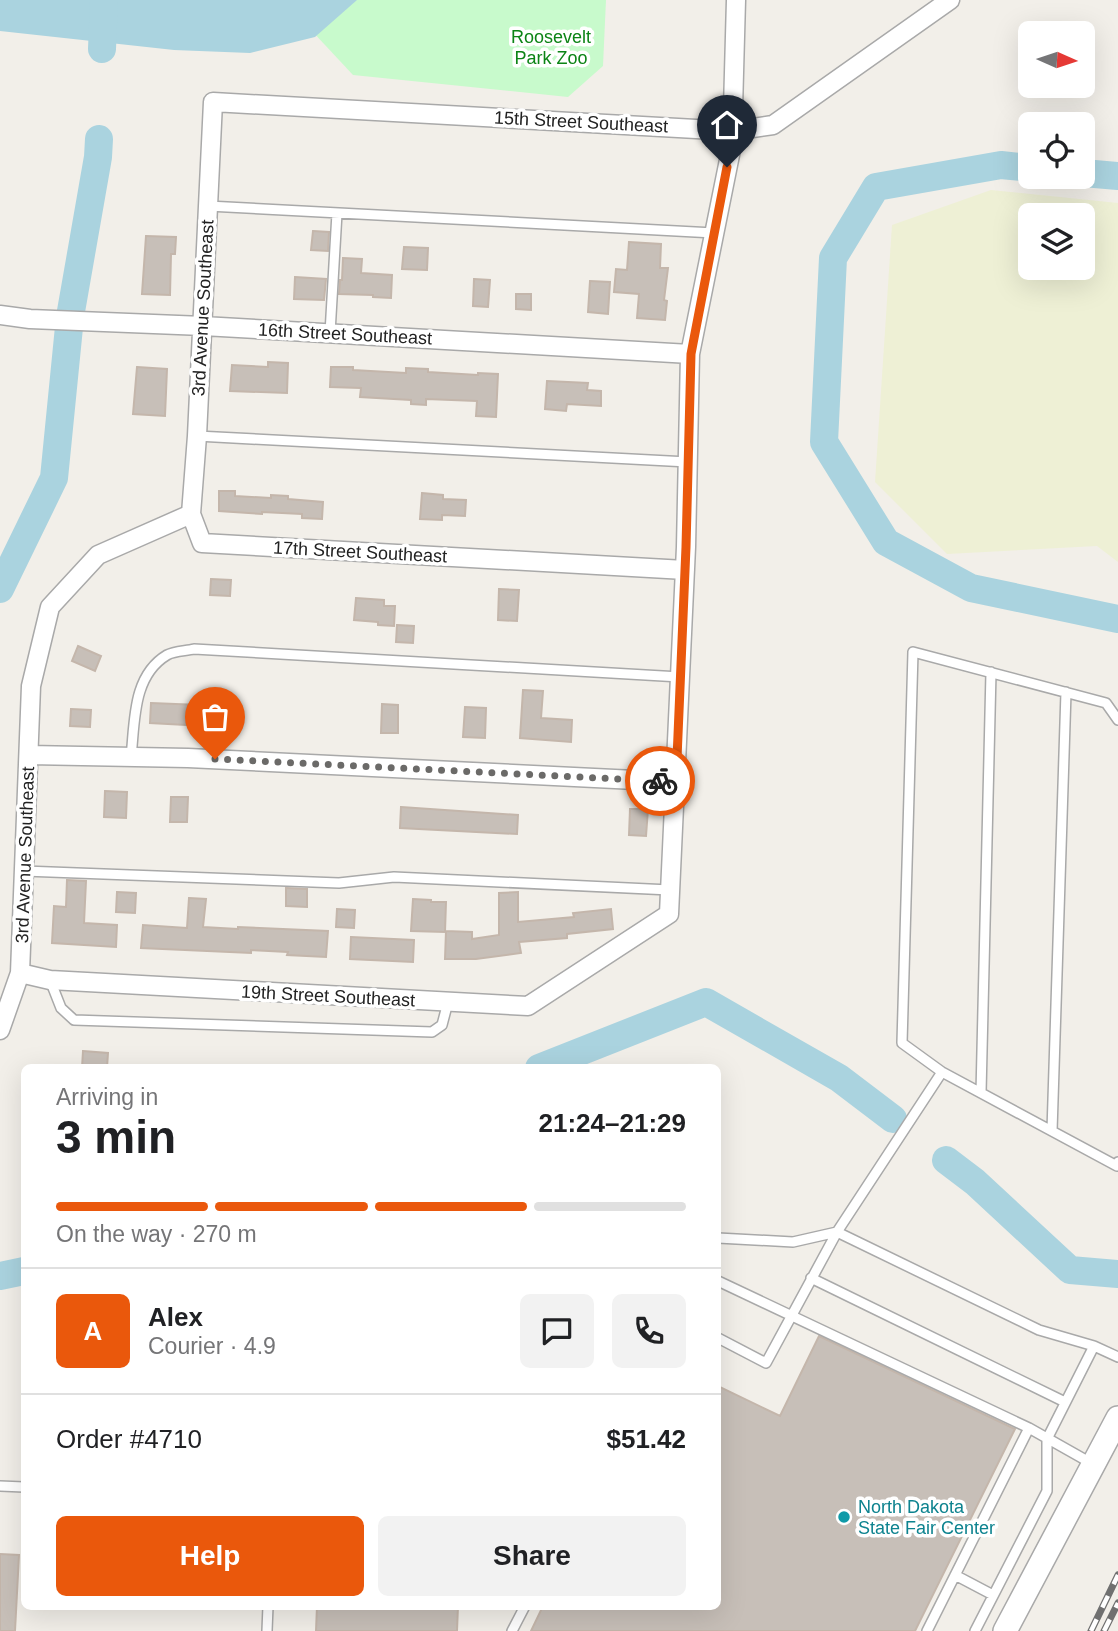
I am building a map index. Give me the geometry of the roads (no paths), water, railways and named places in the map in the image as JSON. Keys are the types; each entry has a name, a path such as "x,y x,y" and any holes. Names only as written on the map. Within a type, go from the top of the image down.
{"street":[{"path":"670,890 685,570 691,354 732,145 736,0"},
{"name":"15th Street Southeast","path":"213,102 732,131 773,125 950,0"},
{"name":"3rd Avenue Southeast","path":"20,973 31,686 50,607 98,555 191,514 213,102"},
{"name":"16th Street Southeast","path":"0,315 30,319 203,326 691,354"},
{"name":"17th Street Southeast","path":"191,514 202,543 685,570"},
{"path":"29,755 188,758 676,782"},
{"name":"19th Street Southeast","path":"20,973 50,980 528,1006 668,914 670,890"},
{"path":"0,1030 20,973"},
{"path":"1005,1631 1118,1418"}],"lane":[{"path":"208,206 714,233"},
{"path":"330,333 337,213"},
{"path":"197,436 688,462"},
{"path":"131,757 137,700 146,674 168,654 194,649 680,677"},
{"path":"1118,720 1106,703 913,652 902,1043 942,1072 1117,1166 1118,1162"},
{"path":"981,1093 991,673"},
{"path":"1052,1131 1066,692"},
{"path":"24,871 339,883 394,877 670,890"},
{"path":"50,980 61,1008 74,1020 432,1032 442,1025 448,1002"},
{"path":"721,1340 766,1363 837,1232 942,1072"},
{"path":"721,1238 793,1241 837,1232 1039,1330 1094,1346 1118,1357"},
{"path":"811,1278 1065,1402"},
{"path":"721,1282 1029,1428 1093,1464"},
{"path":"975,1631 1046,1491 1047,1439 1094,1346"},
{"path":"927,1631 1029,1428"},
{"path":"0,1486 21,1487"},
{"path":"955,1575 993,1595"},
{"path":"267,1631 268,1610"},
{"path":"512,1631 523,1610"}],"water":[{"path":"0,0 357,0 315,37 250,53 174,50 0,31"}],"waterway":[{"path":"102,49 104,0"},
{"path":"0,589 54,478 70,317 99,139"},
{"path":"1018,167 1001,165 876,187 833,258 824,442 886,542 971,588 1118,619"},
{"path":"1095,174 1118,176"},
{"path":"549,1064 706,1002 839,1078 893,1119"},
{"path":"946,1160 975,1182 1070,1270 1118,1274"},
{"path":"0,1276 21,1272"}],"railway":[{"path":"1091,1631 1118,1575"},
{"path":"1104,1631 1118,1603"}],"place":[{"name":"North Dakota State Fair Center","path":"844,1517"}],"park label":[{"name":"Roosevelt Park Zoo","path":"551,47"}]}
